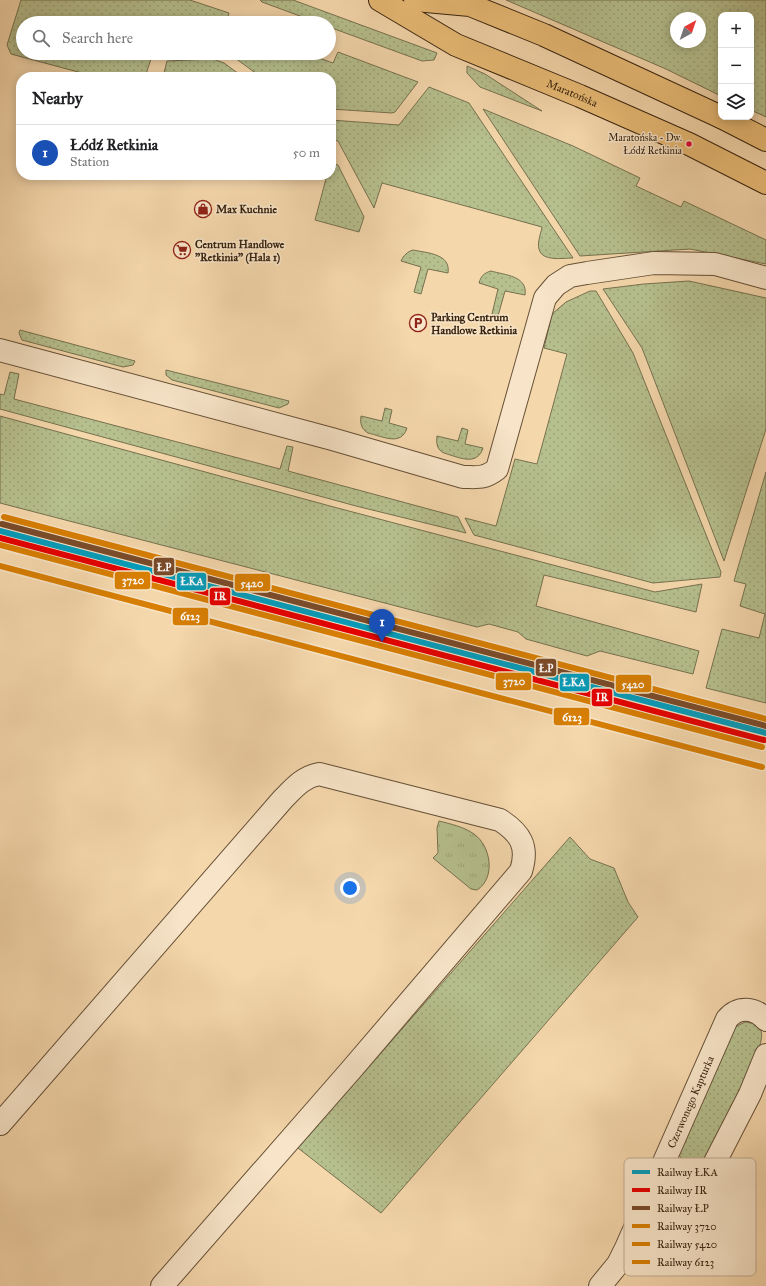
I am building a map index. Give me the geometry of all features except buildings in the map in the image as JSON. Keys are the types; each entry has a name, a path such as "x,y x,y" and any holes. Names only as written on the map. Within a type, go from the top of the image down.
{"main road":[{"name":"Maratońska","path":"380,0 456,45 580,96 689,144 766,183"},
{"path":"415,0 470,5 563,44 718,116"},
{"path":"727,120 766,140"}],"street":[{"path":"0,350 332,439 463,477 487,476 497,469 545,298 556,285 570,276 654,263 715,264 766,278"},
{"path":"0,1124 282,799 310,776 319,774 500,820 518,834 523,844 524,857 521,871 351,1070 162,1286"},
{"name":"Czerwonego Kapturka","path":"666,1158 725,1023 733,1012 743,1009 753,1011 762,1015 766,1020"},
{"path":"717,1158 750,1094 766,1055"},
{"name":"Czerwonego Kapturka","path":"600,1286 618,1264 624,1251"}],"green space":[{"path":"21,0 190,0 229,13 228,16 16,16"},
{"path":"260,0 293,0 437,53 434,60 422,61 336,30 336,16 300,16"},
{"path":"506,0 766,0 766,117 754,111 754,12 718,12 718,95 666,69"},
{"path":"16,16 16,55 11,54 7,45"},
{"path":"338,52 418,82 395,112 392,113 336,109 336,72 254,72 238,60 325,60 333,63 336,60"},
{"path":"33,60 151,60 147,72 78,72"},
{"path":"216,60 224,63 236,72 164,72 167,61"},
{"path":"467,66 485,74 542,111 480,87 467,73"},
{"path":"429,87 469,103 573,258 548,258 541,253 538,244 542,227 382,183 374,208 338,141 336,140 336,120 399,125"},
{"path":"483,109 573,146 640,178 636,186 681,207 684,201 766,240 766,264 690,249 580,256"},
{"path":"336,164 338,165 364,217 359,232 315,220 326,180 336,180"},
{"path":"413,250 442,258 448,267 448,273 428,269 421,294 414,292 421,267 401,261 406,254"},
{"path":"491,271 514,277 523,284 525,289 525,295 505,291 498,316 492,314 498,289 479,283 483,275"},
{"path":"689,281 766,298 766,429 724,561 642,348 603,289"},
{"path":"590,291 596,291 633,353 721,572 720,577 653,583 474,535 465,518 496,526 515,459 537,464 567,354 544,348 552,314 566,302"},
{"path":"20,330 135,361 133,365 123,367 22,340 19,333"},
{"path":"166,370 289,401 288,404 279,408 172,380 166,375"},
{"path":"10,372 19,374 14,399 280,469 287,446 293,447 288,471 458,517 466,533 356,506 0,409 0,394 4,395"},
{"path":"385,408 392,410 389,423 407,428 404,434 396,439 385,438 368,433 362,428 361,416 382,421"},
{"path":"0,416 330,506 655,592 702,584 696,612 544,575 536,606 699,651 693,674 600,651 587,656 526,639 518,632 489,624 477,627 0,503"},
{"path":"462,428 468,430 465,444 483,448 480,454 472,459 461,458 444,453 438,448 437,436 458,441"},
{"path":"766,472 766,703 706,688 722,629 759,638 765,614 740,606 746,584 734,581"},
{"path":"439,821 466,829 480,839 484,846 489,862 489,870 483,885 477,890 471,889 433,858 438,853 437,828"},
{"path":"570,837 590,859 614,868 628,902 638,917 381,1213 298,1148"},
{"path":"745,1022 755,1024 760,1029 762,1035 760,1045 712,1158 681,1158 676,1150 731,1029"}],"rail line":[{"name":"5420","path":"4,517 766,719"},
{"name":"ŁP","path":"2,524 766,726"},
{"name":"ŁKA","path":"0,531 766,733"},
{"name":"IR","path":"0,538 764,740"},
{"name":"3720","path":"0,545 762,747"},
{"name":"6123","path":"0,566 762,767"}],"place":[{"name":"Maratońska - Dw. Łódź Retkinia","path":"689,144"},
{"name":"Max Kuchnie","path":"203,209"},
{"name":"Centrum Handlowe \"Retkinia\" (Hala 1)","path":"182,250"},
{"name":"Parking Centrum Handlowe Retkinia","path":"418,323"},
{"name":"Łódź Retkinia","path":"382,642"}]}
